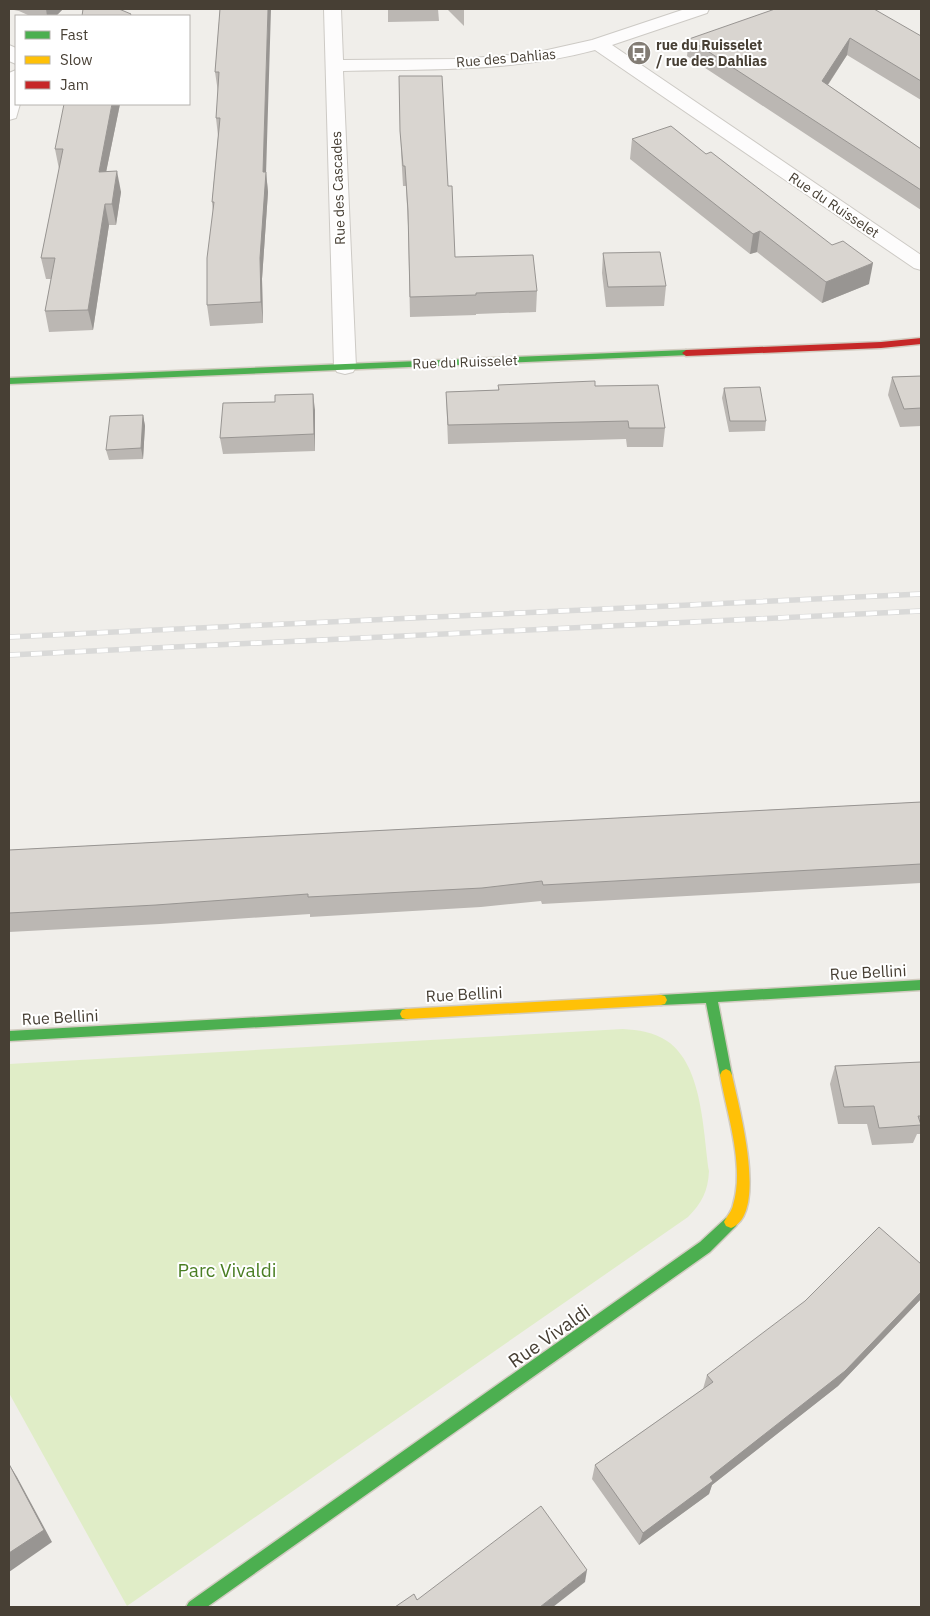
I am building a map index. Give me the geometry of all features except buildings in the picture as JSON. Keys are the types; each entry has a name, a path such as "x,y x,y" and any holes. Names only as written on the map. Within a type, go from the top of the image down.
{"street":[{"name":"Rue des Cascades","path":"332,9 345,367"},
{"name":"Rue des Dahlias","path":"333,66 508,60 553,54 598,44 701,9"},
{"name":"Rue du Ruisselet","path":"598,44 921,264"},
{"path":"9,114 15,81"},
{"name":"Rue du Ruisselet","path":"9,381 858,346 921,341"},
{"name":"Rue Bellini","path":"9,1036 921,985"},
{"name":"Rue Vivaldi","path":"194,1607 705,1247 734,1219 741,1203 743,1166 711,998"}],"green space":[{"name":"Parc Vivaldi","path":"623,1029 651,1034 667,1041 679,1052 695,1082 703,1119 709,1171 706,1191 701,1202 693,1212 127,1606 9,1393 9,1064"}],"railway":[{"path":"9,637 921,594"},
{"path":"9,655 921,611"}],"traffic: fast":[{"path":"9,381 686,353"},
{"path":"661,1000 921,985"},
{"path":"711,998 726,1075"},
{"path":"9,1036 406,1014"},
{"path":"194,1607 705,1247 731,1222"}],"traffic: slow":[{"path":"406,1014 661,1000"},
{"path":"726,1075 738,1130 743,1173 743,1193 739,1209 731,1222"}],"traffic: jam":[{"path":"686,353 881,345 921,341"}],"place":[{"name":"rue du Ruisselet / rue des Dahlias","path":"639,53"}]}
